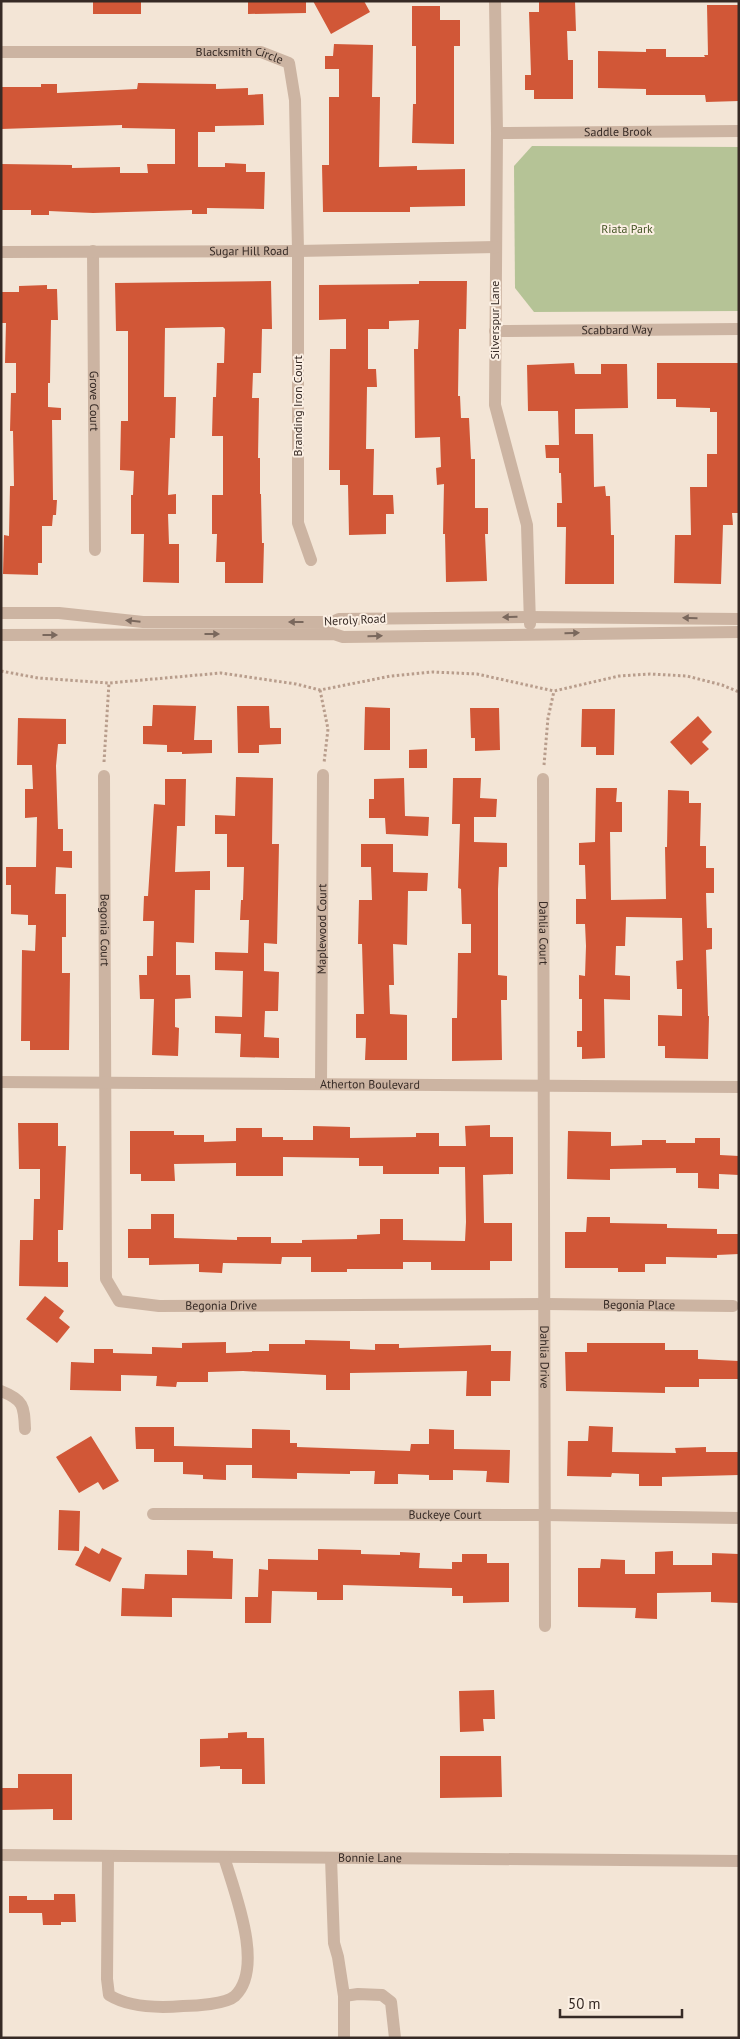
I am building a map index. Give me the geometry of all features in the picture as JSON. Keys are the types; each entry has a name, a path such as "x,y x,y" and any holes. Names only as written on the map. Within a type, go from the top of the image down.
{"street":[{"name":"Silverspur Lane","path":"495,1 497,133 495,405 527,525 530,634"},
{"name":"Blacksmith Circle","path":"1,52 261,52 289,63 295,100 298,251"},
{"name":"Saddle Brook","path":"497,133 739,131"},
{"name":"Sugar Hill Road","path":"1,252 298,251 496,247"},
{"name":"Grove Court","path":"93,251 95,550"},
{"name":"Branding Iron Court","path":"298,251 298,523 311,560"},
{"name":"Scabbard Way","path":"495,331 739,329"},
{"name":"Neroly Road","path":"1,613 59,613 153,622 332,622 339,619 530,617 739,619"},
{"name":"Neroly Road","path":"1,635 334,634 353,636 739,632"},
{"name":"Maplewood Court","path":"321,1084 323,774"},
{"name":"Begonia Court","path":"104,776 106,1083"},
{"name":"Dahlia Court","path":"543,780 545,1086"},
{"name":"Atherton Boulevard","path":"1,1082 739,1087"},
{"name":"Begonia Drive","path":"106,1083 106,1279 119,1301 159,1306 545,1304"},
{"name":"Dahlia Drive","path":"545,1086 545,1626"},
{"name":"Begonia Place","path":"545,1304 733,1306"},
{"path":"1,1391 15,1397 24,1407 25,1429"},
{"name":"Buckeye Court","path":"153,1514 545,1515 739,1518"},
{"name":"Bonnie Lane","path":"1,1856 739,1861"},
{"path":"108,1856 107,1980 109,1995 120,2002 161,2008 209,2005 234,1997 244,1981 248,1968 245,1929 224,1857"},
{"path":"331,1858 334,1943 344,1996 344,2038"},
{"path":"344,1996 358,1994 382,1995 391,2002 395,2038"}],"path":[{"path":"1,671 38,678 108,683 221,674 296,684 320,690 391,676 433,672 477,674 554,692 611,678 650,674 686,676 722,685 739,692"},
{"path":"104,776 108,683"},
{"path":"320,690 328,729 323,774"},
{"path":"543,780 548,718 554,692"}],"green space":[{"name":"Riata Park","path":"532,146 739,147 739,311 534,312 515,288 514,166"}],"building":[{"path":"93,1 141,1 141,14 93,14"},
{"path":"248,1 306,1 306,13 248,14"},
{"path":"313,1 364,1 370,12 331,34"},
{"path":"539,1 575,1 576,31 567,31 568,60 573,60 573,99 534,99 534,90 525,90 525,75 531,75 529,12 539,12"},
{"path":"707,5 738,5 739,101 706,102 705,95 646,95 646,89 598,88 598,51 646,52 646,49 666,49 666,57 705,57 704,55 708,55"},
{"path":"412,6 440,6 440,20 460,20 460,46 454,46 454,144 412,143 413,104 416,104 416,46 412,46"},
{"path":"334,44 373,45 372,97 380,97 379,167 417,166 417,170 465,169 465,206 410,207 410,212 323,212 322,165 329,165 329,97 339,97 339,69 325,69 325,56 333,56"},
{"path":"138,83 216,84 216,89 248,88 248,95 263,94 264,125 215,126 215,132 198,132 198,167 225,167 225,163 246,164 246,172 265,172 264,209 207,208 207,214 192,214 192,210 93,213 49,211 49,215 31,215 31,210 1,210 1,164 72,165 72,168 120,167 120,173 148,173 147,164 175,164 175,129 122,128 122,125 1,129 1,87 41,87 41,84 57,84 57,93 137,89"},
{"path":"271,281 272,329 262,329 261,373 253,373 252,398 259,398 258,458 260,458 262,543 264,543 263,583 225,583 225,562 216,562 217,534 212,534 212,495 223,495 223,436 212,436 213,397 216,397 217,363 224,363 225,329 223,327 165,328 164,397 176,397 175,438 170,438 168,495 176,494 176,514 168,514 169,544 179,544 179,583 143,582 144,534 131,534 131,495 133,495 134,471 120,470 121,421 128,421 128,331 116,331 115,283"},
{"path":"419,281 467,281 466,329 459,329 458,396 460,396 461,418 469,418 471,459 475,459 475,508 488,508 488,534 485,534 487,581 446,582 445,534 443,534 444,484 437,485 436,468 441,467 440,437 415,438 414,349 418,349 419,320 389,321 389,329 368,329 368,369 376,369 377,387 367,387 366,449 374,449 373,495 393,495 394,514 386,514 386,534 349,535 348,485 340,485 340,470 329,470 330,349 346,349 346,319 319,320 319,285 419,284"},
{"path":"47,285 47,289 57,289 58,320 51,320 50,383 48,383 48,407 61,408 61,420 52,420 53,500 57,500 56,515 53,515 52,526 42,526 42,563 38,563 38,575 3,574 4,535 9,536 10,486 14,486 13,431 10,431 11,393 16,393 16,363 5,363 6,323 1,323 1,292 19,292 19,286"},
{"path":"574,363 575,374 601,374 601,364 627,364 628,408 575,409 575,434 593,434 594,487 605,486 606,496 610,496 611,535 614,535 614,584 565,584 566,527 557,527 557,503 562,503 559,458 546,458 545,445 559,445 558,411 528,411 527,365"},
{"path":"657,363 739,363 739,513 732,513 733,525 723,525 721,584 674,583 675,535 691,535 690,487 707,487 707,454 717,454 717,412 710,412 710,408 676,407 676,399 657,399"},
{"path":"153,705 196,706 194,740 212,740 212,753 182,754 182,752 167,752 167,745 143,744 143,726 152,726"},
{"path":"237,706 269,706 270,728 281,728 281,744 259,745 259,753 238,753"},
{"path":"365,707 390,708 390,750 364,750"},
{"path":"470,708 499,708 500,750 475,751 475,738 471,738"},
{"path":"582,709 615,709 614,755 596,755 596,747 581,747"},
{"path":"698,716 712,732 702,742 709,749 691,765 670,742"},
{"path":"18,718 66,719 66,744 58,744 56,766 58,829 63,829 63,851 72,851 72,868 56,867 55,894 66,894 66,937 62,937 62,973 70,973 69,1050 30,1050 30,1041 21,1041 22,950 35,951 36,925 28,925 28,915 11,914 11,885 6,885 6,867 36,867 37,817 25,818 25,789 33,789 32,765 17,765"},
{"path":"427,749 427,768 409,768 409,750"},
{"path":"236,777 273,778 272,844 279,844 277,944 264,943 264,971 279,972 278,1011 265,1011 264,1037 279,1038 279,1058 240,1057 241,1034 215,1033 215,1016 242,1017 243,971 215,970 215,952 248,953 249,920 240,920 244,867 227,867 227,834 215,834 215,815 235,816"},
{"path":"404,778 405,816 429,817 428,836 386,834 385,818 369,818 369,799 374,799 374,779"},
{"path":"453,778 481,778 480,798 497,799 496,817 474,817 474,842 507,843 507,867 499,867 498,889 498,975 507,976 507,1000 501,1000 502,1060 452,1061 452,1018 457,1018 458,953 471,953 471,924 462,924 461,889 458,888 460,824 452,824"},
{"path":"165,779 186,779 185,826 177,826 175,872 210,871 210,890 195,890 194,943 176,942 176,975 190,975 191,998 175,999 175,1027 179,1028 178,1056 152,1055 154,999 140,999 139,975 147,975 147,956 153,956 154,921 143,921 144,896 148,896 154,804 165,805"},
{"path":"596,788 617,788 616,802 622,802 622,832 610,832 611,900 666,899 665,847 667,847 668,790 689,791 689,803 701,803 700,846 706,846 706,868 714,868 714,893 706,893 707,928 712,928 712,949 706,950 709,1016 708,1059 665,1058 665,1046 658,1046 658,1015 682,1016 682,989 677,989 676,961 683,960 682,918 626,917 625,946 616,946 615,975 630,976 630,1000 604,999 605,1058 582,1059 582,1047 577,1047 577,1031 582,1031 582,999 579,999 579,975 585,976 586,946 585,924 576,924 576,899 586,899 585,865 579,865 579,843 595,842"},
{"path":"361,844 393,844 393,872 428,873 427,891 408,891 407,945 393,944 394,985 389,985 390,1014 407,1015 407,1060 365,1060 366,1038 356,1038 356,1014 364,1014 362,944 358,944 359,900 372,900 371,867 361,867"},
{"path":"18,1123 58,1123 58,1146 66,1146 63,1230 58,1230 58,1262 68,1262 68,1287 19,1286 20,1240 33,1240 34,1199 40,1199 40,1169 19,1169"},
{"path":"490,1125 490,1137 513,1137 513,1174 483,1175 484,1223 512,1223 512,1261 490,1261 490,1270 431,1270 431,1262 403,1262 403,1269 347,1269 347,1272 311,1272 311,1257 282,1257 281,1264 223,1263 222,1273 199,1272 199,1264 149,1265 149,1258 128,1258 128,1229 151,1229 151,1214 174,1214 174,1238 237,1240 237,1237 271,1237 271,1243 302,1243 302,1240 357,1239 357,1235 380,1234 380,1219 403,1219 403,1240 465,1241 466,1222 465,1167 439,1167 439,1174 383,1174 383,1166 359,1166 359,1158 283,1157 283,1176 236,1176 236,1163 174,1164 175,1181 141,1181 141,1174 130,1174 130,1131 174,1131 174,1135 204,1135 204,1142 236,1141 236,1128 262,1128 262,1137 283,1137 283,1140 313,1140 313,1126 350,1127 350,1138 416,1137 416,1133 439,1133 439,1146 466,1146 465,1126"},
{"path":"568,1131 611,1132 611,1146 642,1145 642,1140 666,1140 666,1143 695,1143 695,1138 720,1138 720,1155 739,1156 739,1175 719,1174 719,1189 698,1188 698,1173 676,1173 676,1168 610,1169 610,1180 567,1179"},
{"path":"587,1217 610,1217 610,1223 667,1224 667,1228 717,1229 717,1234 739,1234 739,1254 717,1255 717,1258 666,1257 666,1264 645,1264 645,1272 618,1272 618,1268 565,1268 565,1232 586,1232"},
{"path":"45,1296 64,1311 59,1318 70,1327 57,1343 26,1319"},
{"path":"305,1340 350,1341 350,1349 375,1350 375,1344 399,1344 399,1348 491,1345 491,1351 511,1351 510,1381 491,1381 491,1396 466,1396 467,1371 350,1373 350,1390 326,1390 326,1375 243,1371 208,1372 208,1382 177,1382 176,1387 156,1386 157,1376 121,1375 121,1391 70,1390 71,1362 94,1363 94,1349 113,1349 113,1353 152,1354 152,1347 182,1348 182,1343 226,1342 226,1353 252,1352 269,1351 269,1344 305,1344"},
{"path":"587,1343 665,1343 665,1350 698,1350 698,1359 739,1361 739,1379 699,1379 699,1387 665,1387 665,1393 566,1391 565,1352 587,1352"},
{"path":"589,1426 613,1427 612,1452 676,1453 675,1448 706,1447 706,1452 739,1452 739,1475 662,1477 662,1486 639,1486 639,1474 612,1473 611,1477 567,1476 568,1441 588,1441"},
{"path":"135,1427 174,1427 174,1446 252,1448 252,1429 290,1430 290,1443 297,1443 297,1447 410,1451 411,1444 429,1444 429,1429 454,1430 454,1449 510,1450 509,1483 486,1482 487,1471 453,1470 453,1480 429,1480 429,1475 398,1474 398,1484 374,1484 375,1471 350,1471 350,1474 297,1473 297,1479 252,1478 252,1465 226,1465 226,1480 203,1479 203,1475 183,1474 183,1462 154,1462 154,1449 136,1449"},
{"path":"91,1436 119,1481 103,1490 98,1482 79,1493 56,1457"},
{"path":"59,1510 80,1511 79,1551 58,1550"},
{"path":"85,1546 99,1554 102,1548 122,1558 110,1582 75,1565"},
{"path":"318,1549 361,1550 361,1554 400,1555 400,1552 420,1553 419,1568 452,1569 452,1562 462,1562 462,1554 487,1554 487,1563 509,1563 509,1602 463,1603 463,1596 452,1596 452,1588 343,1585 343,1600 317,1600 317,1592 272,1591 271,1623 245,1623 245,1597 258,1597 259,1569 268,1570 268,1559 318,1560"},
{"path":"187,1550 213,1551 213,1558 233,1559 232,1599 172,1598 172,1617 121,1616 122,1588 144,1589 145,1574 187,1575"},
{"path":"673,1551 673,1565 712,1565 712,1553 739,1554 739,1603 711,1602 711,1592 657,1593 657,1619 635,1618 636,1608 578,1607 578,1568 600,1568 601,1559 625,1560 625,1574 655,1574 655,1552"},
{"path":"494,1690 495,1719 483,1719 484,1731 460,1732 459,1691"},
{"path":"247,1732 247,1738 264,1738 265,1784 242,1784 242,1769 220,1769 220,1766 200,1767 200,1739 228,1738 228,1733"},
{"path":"440,1756 501,1756 502,1797 440,1798"},
{"path":"18,1774 72,1774 72,1820 53,1820 53,1809 1,1810 1,1788 18,1788"},
{"path":"54,1894 75,1894 76,1922 61,1922 61,1925 43,1925 42,1913 9,1913 9,1896 27,1896 27,1900 54,1900"}]}
